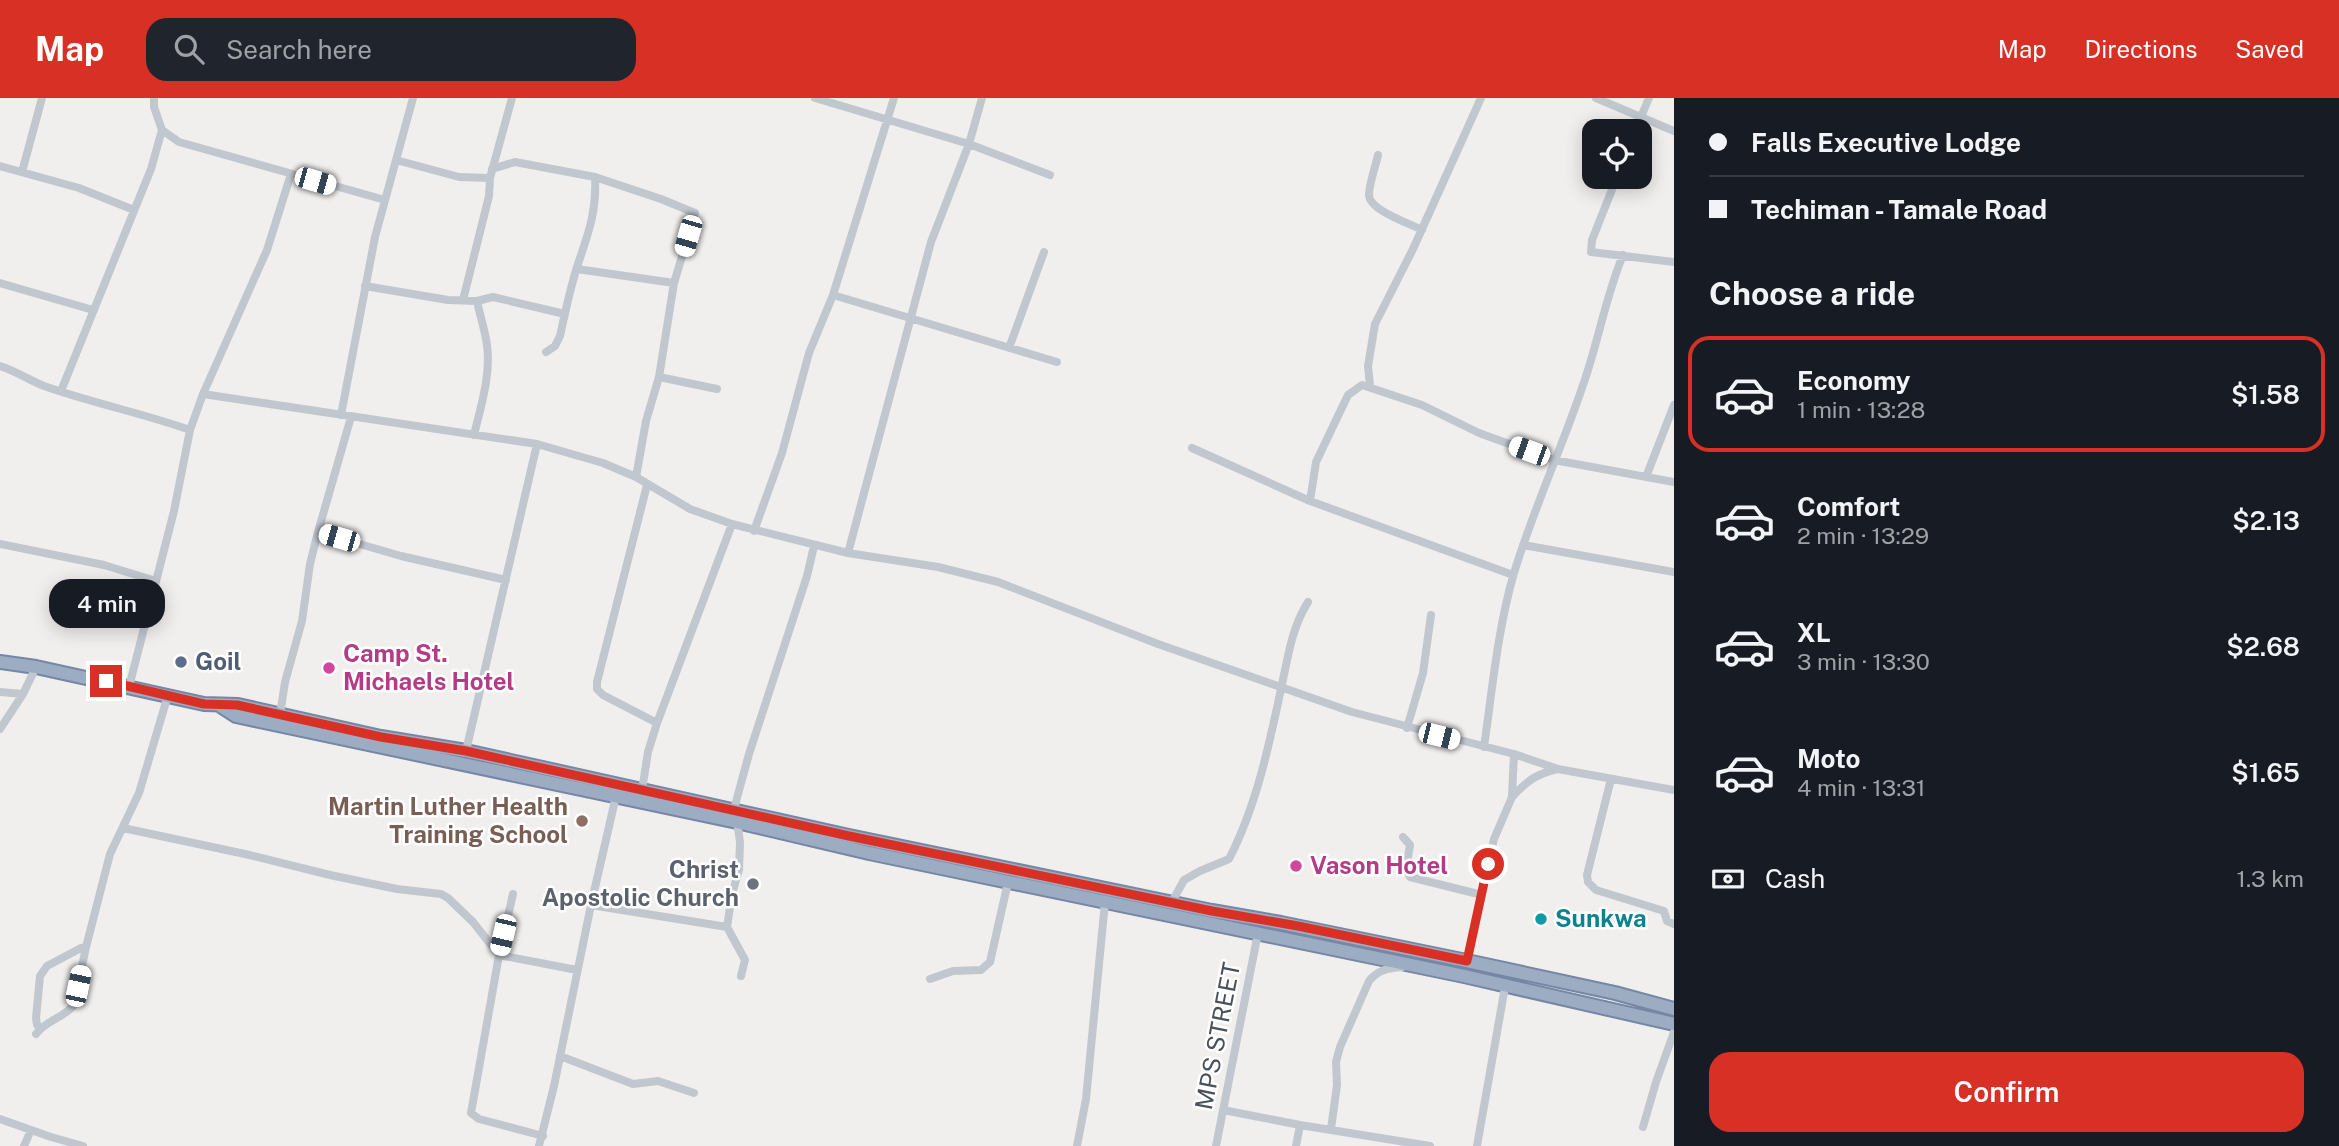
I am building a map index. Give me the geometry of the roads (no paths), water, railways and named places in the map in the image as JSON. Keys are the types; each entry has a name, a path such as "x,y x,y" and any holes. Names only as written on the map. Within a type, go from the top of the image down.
{"highway":[{"path":"0,662 36,667 204,704 237,705 381,737 466,751 642,790 869,853 1464,976 1674,1024"},
{"path":"218,705 236,716 616,796 849,836 1467,961 1615,993 1674,1009"},
{"path":"1464,976 1467,961"}],"street":[{"path":"22,172 42,98"},
{"path":"154,98 153,107 162,130 179,142 385,200"},
{"path":"341,415 365,286 413,98"},
{"path":"463,300 489,196 491,173 512,98"},
{"path":"815,98 969,144 1050,175"},
{"path":"850,110 854,98"},
{"path":"754,531 782,453 809,353 833,295 894,98"},
{"path":"848,554 931,242 969,144 982,98"},
{"path":"1370,386 1368,366 1375,324 1422,230 1481,98"},
{"path":"1597,98 1674,131"},
{"path":"1640,117 1649,98"},
{"path":"61,391 151,169 162,130"},
{"path":"1378,155 1369,196 1371,202 1379,210 1422,230"},
{"path":"396,160 459,177 491,173 515,162 595,177 695,213 674,283 659,377 646,421 636,477"},
{"path":"0,166 79,188 134,210"},
{"path":"129,687 174,511 190,430 203,394 268,250 291,174"},
{"path":"546,352 555,346 592,223 596,201 595,177"},
{"path":"1612,189 1592,240 1593,253 1674,262"},
{"path":"1009,348 1044,253"},
{"path":"1484,747 1497,657 1513,575 1583,386 1604,307 1623,255"},
{"path":"577,269 674,283"},
{"path":"0,283 93,310"},
{"path":"365,286 463,300 477,301 493,297 565,314"},
{"path":"833,295 1057,362"},
{"path":"474,435 485,393 488,364 487,345 477,301"},
{"path":"0,366 16,370 45,386 190,430"},
{"path":"659,377 717,388"},
{"path":"1310,500 1316,462 1348,396 1362,385 1422,405 1479,433 1554,460 1674,482"},
{"path":"203,394 537,444 603,463 636,477 690,509 754,531 848,554 938,567 998,582 1158,644 1352,712 1514,754 1558,769 1674,790"},
{"path":"1646,477 1674,405"},
{"path":"280,715 285,682 302,621 310,564 351,417"},
{"path":"466,751 537,444"},
{"path":"1192,449 1310,500 1513,575"},
{"path":"647,485 597,689 603,695 657,723"},
{"path":"642,790 648,752 657,723 732,524"},
{"path":"318,532 401,556 506,580"},
{"path":"0,544 104,565 156,581"},
{"path":"1524,545 1674,572"},
{"path":"741,976 745,960 727,927 739,870 740,842 735,816 749,754 807,576 814,546"},
{"path":"1172,902 1184,880 1229,859 1247,820 1282,688 1289,646 1298,618 1308,602"},
{"path":"1407,728 1423,673 1431,615"},
{"path":"0,729 23,694 36,667"},
{"path":"0,692 23,694"},
{"path":"86,947 47,966 40,976 36,1018 38,1030 69,1012 74,1005 110,854 139,793 168,695"},
{"path":"1512,797 1514,754"},
{"path":"1467,961 1494,839 1512,797 1528,780 1558,769"},
{"path":"1611,779 1587,875 1588,882 1595,890 1664,911 1667,921 1674,924"},
{"path":"539,1146 616,796"},
{"path":"123,828 344,878 397,889 440,894 448,898 472,922 499,955 578,970"},
{"path":"1402,837 1410,845 1406,869 1410,877 1482,895"},
{"path":"930,979 953,971 981,970 990,962 1009,882"},
{"path":"513,894 499,955 471,1113 479,1119 543,1136"},
{"path":"1077,1146 1086,1099 1105,902"},
{"path":"591,905 727,927"},
{"name":"MPS STREET","path":"1216,1146 1258,933"},
{"path":"1331,1129 1338,1055 1369,981 1385,968 1412,967"},
{"path":"1477,1146 1505,987"},
{"path":"1643,1127 1674,1032"},
{"path":"560,1056 633,1084 658,1082 694,1093"},
{"path":"1223,1110 1430,1146"},
{"path":"0,1119 83,1146"},
{"path":"1296,1146 1300,1125"},
{"path":"24,1146 31,1130"},
{"path":"1368,1146 1369,1136"}],"place":[{"name":"Goil","path":"181,662"},
{"name":"Camp St. Michaels Hotel","path":"329,668"},
{"name":"Martin Luther Health Training School","path":"582,821"},
{"name":"Vason Hotel","path":"1296,866"},
{"name":"Christ Apostolic Church","path":"753,884"},
{"name":"Sunkwa","path":"1541,919"}]}
